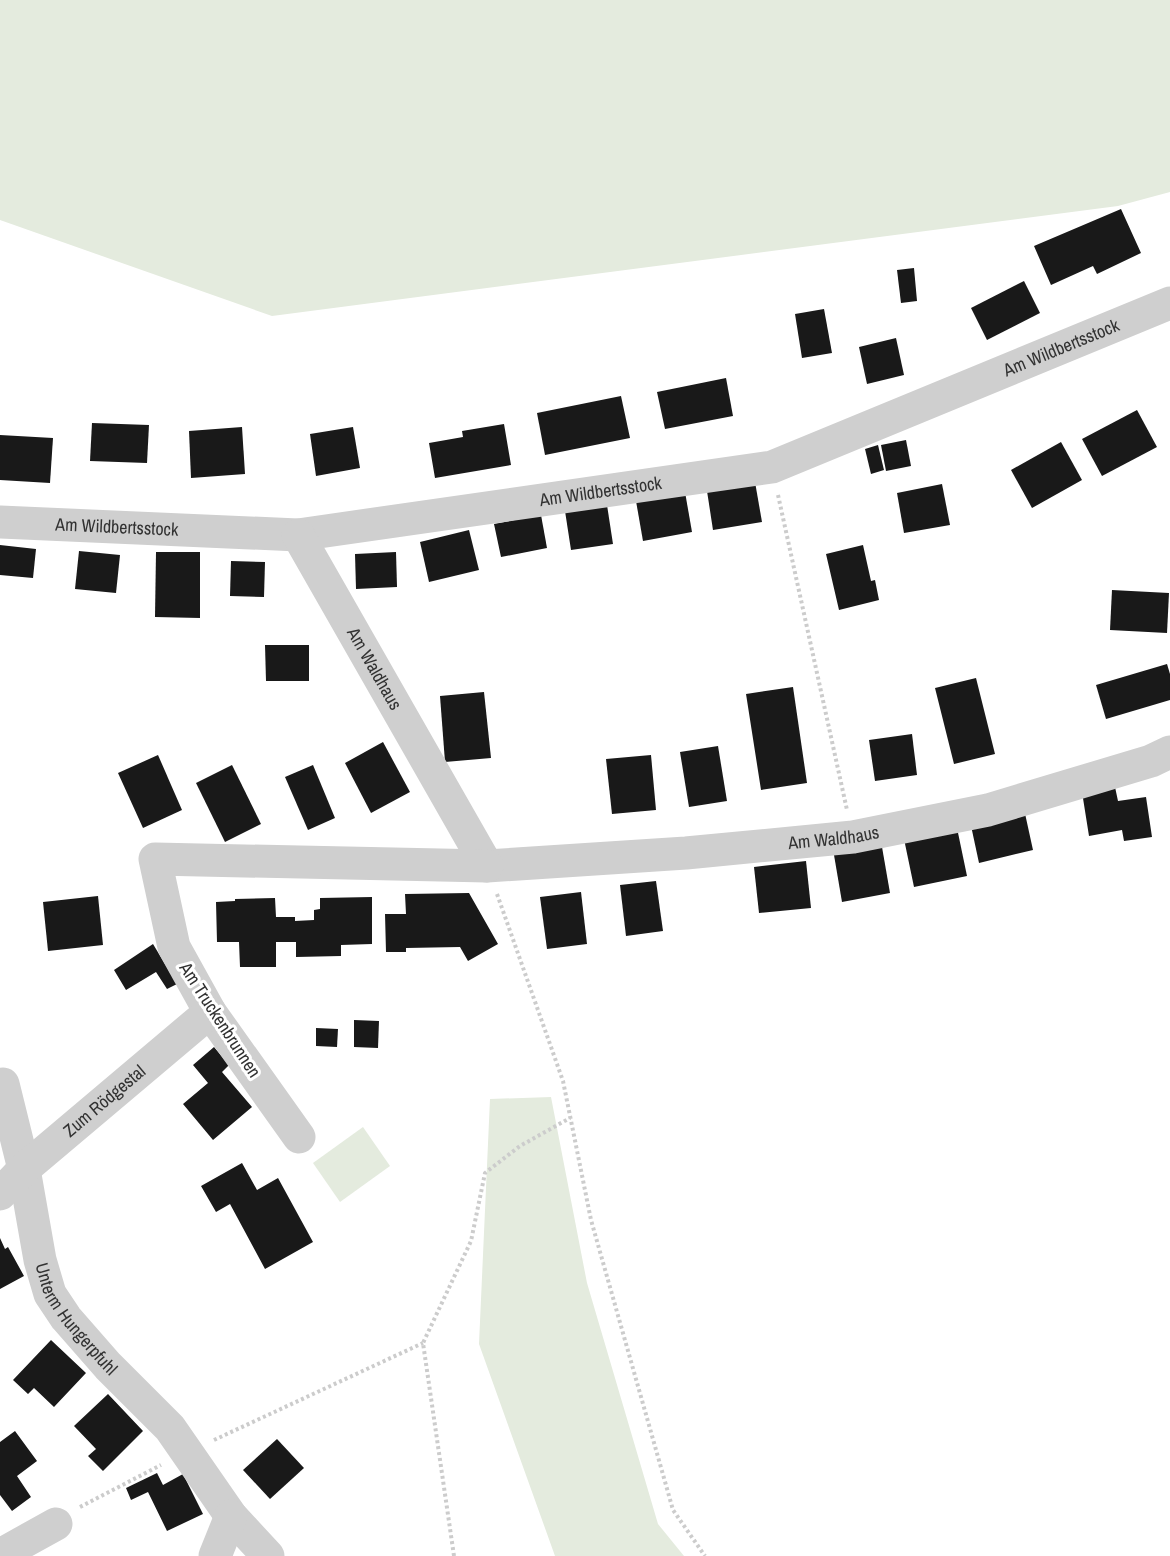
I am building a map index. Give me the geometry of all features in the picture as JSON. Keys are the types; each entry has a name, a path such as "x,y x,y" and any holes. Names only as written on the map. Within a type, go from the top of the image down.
{"street":[{"name":"Am Wildbertsstock","path":"0,522 298,535 772,467 1170,303"},
{"name":"Am Waldhaus","path":"298,535 487,866"},
{"name":"Am Waldhaus","path":"155,859 487,866 686,853 853,837 988,810 1150,761 1170,752"},
{"name":"Am Truckenbrunnen","path":"155,859 174,947 210,1012 299,1137"},
{"name":"Zum Rödgestal","path":"0,1194 24,1169 210,1012"},
{"name":"Unterm Hungerpfuhl","path":"3,1084 24,1169 40,1260 50,1294 66,1318 108,1366 170,1428 231,1516 268,1556"},
{"path":"215,1556 231,1516"},
{"path":"0,1555 56,1524"}],"path":[{"path":"772,467 853,837"},
{"path":"487,866 563,1081 591,1220 673,1510 705,1556"},
{"path":"454,1556 423,1343 471,1241 485,1173 520,1146 570,1118"},
{"path":"56,1524 65,1514 188,1451 423,1343"}],"shaded area":[{"path":"0,0 1170,0 1170,192 1118,206 272,316 0,220"},
{"path":"551,1097 587,1283 658,1524 684,1556 555,1556 479,1344 490,1099"},
{"path":"363,1127 390,1166 340,1202 313,1163"}],"building":[{"path":"1121,209 1141,253 1097,274 1093,266 1051,285 1034,246"},
{"path":"914,268 917,301 901,303 897,270"},
{"path":"1024,281 1040,313 987,340 971,308"},
{"path":"824,309 832,353 802,358 795,314"},
{"path":"896,338 904,375 867,384 859,347"},
{"path":"726,378 733,416 665,429 657,392"},
{"path":"621,396 630,438 545,455 537,413"},
{"path":"1137,410 1157,447 1102,476 1082,439"},
{"path":"92,423 149,425 147,463 90,461"},
{"path":"504,424 511,465 435,478 429,443 463,437 462,431"},
{"path":"242,427 245,474 191,478 189,431"},
{"path":"353,427 360,468 316,476 310,434"},
{"path":"0,435 53,438 50,483 0,480"},
{"path":"906,440 911,466 886,471 881,445"},
{"path":"1061,442 1082,480 1032,508 1011,470"},
{"path":"878,445 884,470 871,474 865,449"},
{"path":"755,482 762,522 713,530 707,491"},
{"path":"942,484 950,525 904,533 897,493"},
{"path":"685,492 692,532 643,541 636,501"},
{"path":"607,505 613,544 571,550 565,511"},
{"path":"541,515 547,548 501,557 494,524"},
{"path":"469,530 479,570 429,582 420,542"},
{"path":"0,545 36,549 33,578 0,575"},
{"path":"863,545 871,581 875,580 879,600 839,610 826,554"},
{"path":"79,551 120,555 116,593 75,589"},
{"path":"156,552 200,552 200,618 155,617"},
{"path":"396,552 397,587 356,589 355,554"},
{"path":"231,561 265,562 264,597 230,596"},
{"path":"1112,590 1169,593 1167,633 1110,630"},
{"path":"265,645 309,645 309,681 266,681"},
{"path":"1167,664 1170,674 1170,700 1106,719 1096,685"},
{"path":"976,678 995,754 954,764 935,688"},
{"path":"793,687 807,783 761,790 746,694"},
{"path":"484,692 491,758 445,762 440,696"},
{"path":"912,734 917,775 875,781 869,740"},
{"path":"383,742 410,792 371,813 345,763"},
{"path":"718,746 727,801 689,807 680,752"},
{"path":"158,755 182,810 143,828 118,773"},
{"path":"651,755 656,810 612,814 606,759"},
{"path":"232,765 261,824 225,842 196,783"},
{"path":"313,765 335,818 308,830 285,777"},
{"path":"1115,787 1118,801 1146,797 1152,837 1124,841 1122,830 1089,836 1082,792"},
{"path":"1024,809 1033,850 979,863 970,821"},
{"path":"957,828 967,876 914,887 904,839"},
{"path":"882,847 890,893 842,902 834,855"},
{"path":"806,861 811,908 759,913 754,867"},
{"path":"656,881 663,931 626,936 620,885"},
{"path":"581,892 587,944 547,949 540,897"},
{"path":"469,893 498,944 468,961 460,947 406,948 406,952 386,952 385,914 406,914 405,894"},
{"path":"98,896 103,945 48,951 43,902"},
{"path":"372,897 372,944 341,945 341,956 296,957 296,942 276,942 276,967 240,967 239,942 217,942 216,902 275,898 276,917 295,917 295,921 314,920 314,910 320,909 320,898"},
{"path":"153,944 177,984 167,989 156,972 126,990 114,970"},
{"path":"354,1020 379,1021 378,1048 354,1047"},
{"path":"316,1028 338,1029 337,1047 316,1046"},
{"path":"214,1047 229,1065 222,1072 252,1107 213,1140 183,1104 208,1083 193,1065"},
{"path":"242,1163 257,1190 278,1178 313,1242 265,1269 230,1204 216,1212 201,1186"},
{"path":"0,1238 5,1249 8,1247 24,1276 0,1289"},
{"path":"51,1340 86,1373 54,1407 34,1388 28,1394 13,1380"},
{"path":"108,1394 143,1431 103,1471 88,1456 96,1449 74,1426"},
{"path":"15,1431 37,1461 17,1476 31,1497 12,1511 0,1495 0,1442"},
{"path":"277,1439 304,1468 270,1499 243,1470"},
{"path":"157,1473 163,1485 183,1474 203,1514 167,1531 148,1492 131,1500 126,1488"}]}
